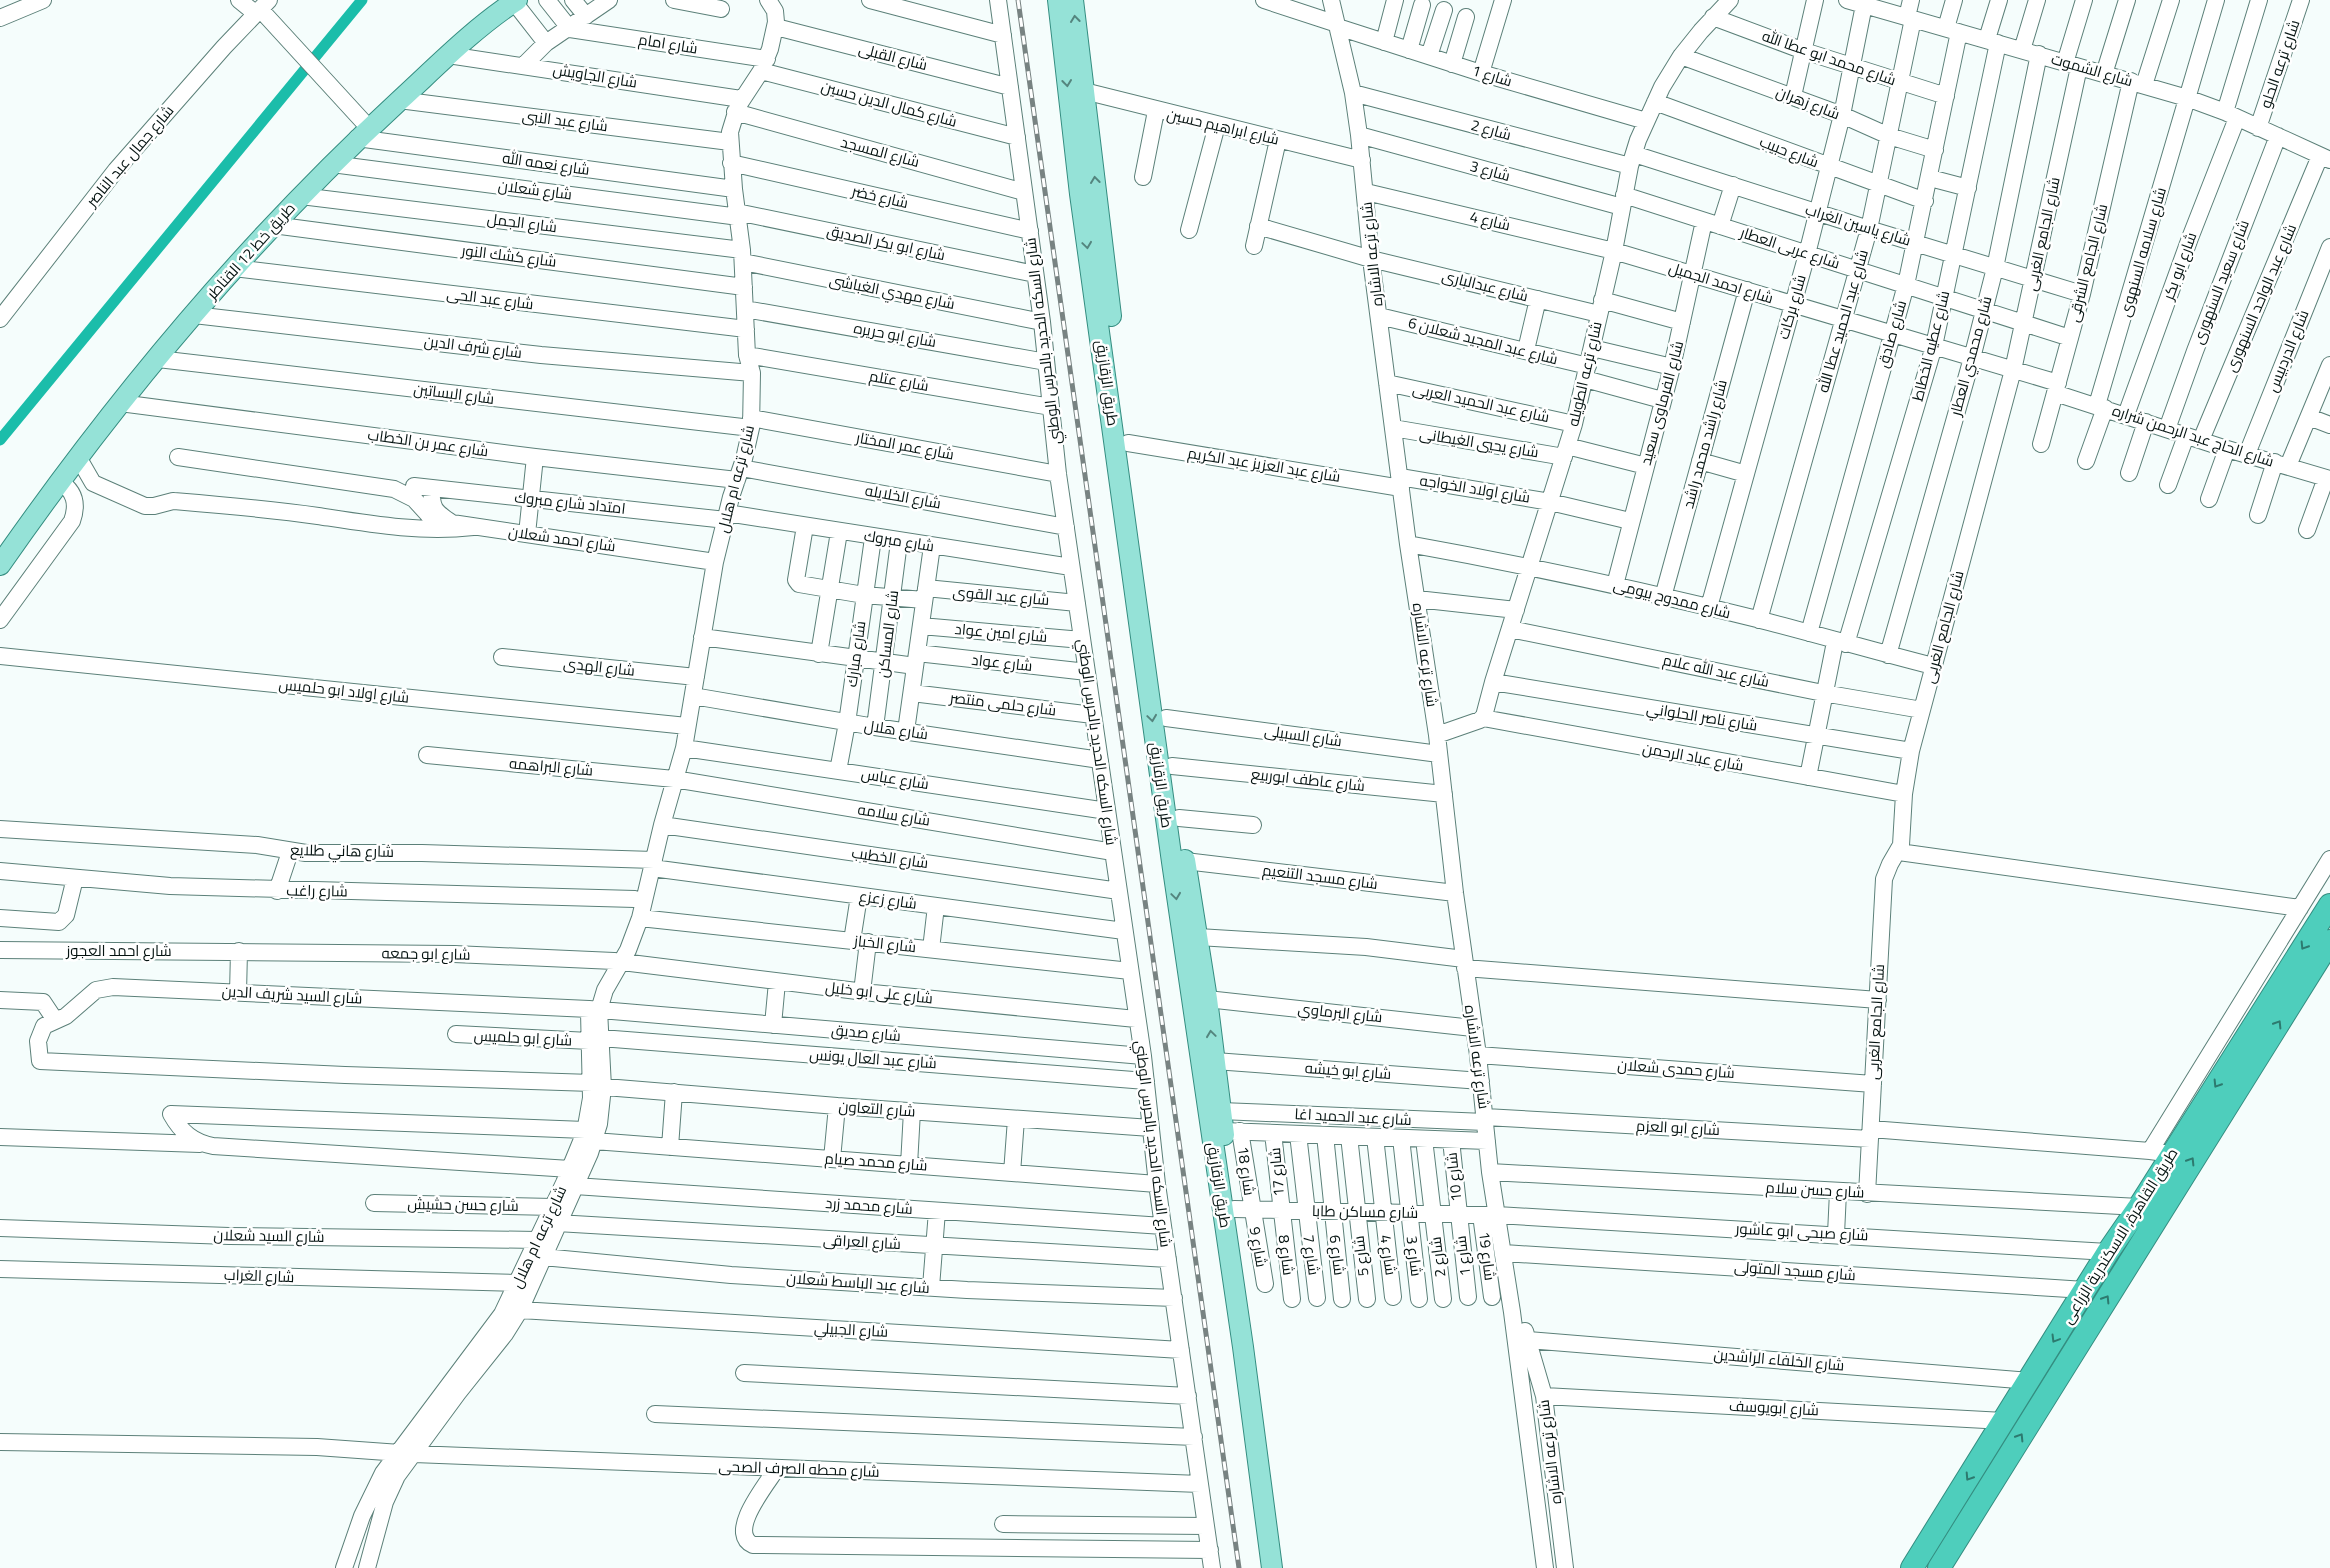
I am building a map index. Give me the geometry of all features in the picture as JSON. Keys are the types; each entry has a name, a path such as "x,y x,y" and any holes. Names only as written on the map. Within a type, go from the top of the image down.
{"highway":[{"name":"طريق القاهرة, الاسكندرية الزراعى","path":"1912,1568 2108,1252 2139,1207 2330,905"},
{"name":"طريق القاهرة, الاسكندرية الزراعى","path":"1939,1568 2330,941"}],"main road":[{"path":"1048,0 1056,52 1064,58"},
{"name":"طريق الزقازيق","path":"1058,0 1064,58 1081,137 1128,443 1132,519 1166,718 1185,862 1207,999 1215,1062 1216,1105 1232,1131 1243,1210 1284,1568"},
{"name":"طريق الزقازيق","path":"1073,0 1084,91 1081,137 1132,519 1216,1105 1243,1347 1272,1568"},
{"name":"طريق خط 12 القناطر","path":"0,565 120,402 234,268 273,225 363,133 507,2"}],"street":[{"path":"19,0 41,1"},
{"path":"238,0 261,7 277,28 340,96 363,133"},
{"path":"547,0 570,29"},
{"path":"573,0 586,16"},
{"path":"678,0 721,11"},
{"name":"شارع ترعه ام هلال","path":"344,1568 370,1499 383,1473 407,1453 493,1327 518,1283 570,1169 599,1124 596,1085 595,991 618,962 640,918 662,825 684,748 715,562 751,423 752,373 747,355 743,256 731,163 730,125 738,105 764,65 776,27 775,11 768,0"},
{"path":"870,0 1003,35"},
{"name":"شارع السكه الحديد بالحرس الوطني","path":"998,0 1042,322 1058,474 1136,1019 1143,1056 1157,1184 1212,1568"},
{"name":"شارع 1","path":"1264,0 1480,73 1646,121"},
{"name":"شارع ترعه الاشاره","path":"1331,0 1338,25 1359,135 1371,259 1387,383 1408,544 1437,735 1473,1028 1478,1055 1490,1172 1489,1215 1504,1253 1545,1568"},
{"path":"1384,42 1396,0"},
{"path":"1480,73 1503,0"},
{"name":"شارع ترعه الطويله","path":"1483,718 1492,682 1574,424 1614,251 1632,160 1646,121 1681,56 1713,17 1730,0"},
{"path":"1793,96 1816,0"},
{"name":"شارع عبد الحميد عطا الله","path":"1759,620 1869,229 1900,82 1911,0"},
{"name":"شارع صادق","path":"1809,633 1916,243 1946,96 1954,0"},
{"name":"شارع عطيه الخطاط","path":"1808,778 1823,693 1934,346 1968,188 1999,0"},
{"path":"2022,50 2038,0"},
{"name":"شارع الجامع الغربى","path":"1867,1194 1884,879 1901,845 1904,794 1911,751 2013,370 2033,278 2084,0"},
{"path":"2104,74 2127,0"},
{"name":"شارع الجامع الشرقى","path":"2041,444 2138,83 2172,0"},
{"name":"شارع سلامه السنهوى","path":"2086,461 2216,0"},
{"name":"شارع ابو بكر","path":"2126,415 2190,238 2231,115 2259,0"},
{"name":"شارع ترعه الحلو","path":"2258,128 2301,0"},
{"path":"0,18 41,1"},
{"path":"507,2 546,44"},
{"path":"524,65 546,44 570,29 603,2"},
{"name":"شارع الشموت","path":"1854,2 2187,98 2231,115 2325,158"},
{"name":"شارع بركات","path":"1709,607 1807,254 1842,115 1850,67 1854,2"},
{"path":"1409,50 1422,5"},
{"name":"شارع جمال عبد الناصر","path":"0,319 6,302 116,170 261,7"},
{"path":"1429,56 1444,10"},
{"path":"1452,64 1466,17"},
{"name":"شارع محمد ابو عطا الله","path":"1713,17 1850,67 1946,96"},
{"name":"شارع القبلى","path":"776,27 1010,87"},
{"name":"شارع امام","path":"570,29 764,65"},
{"name":"شارع محمدي العطار","path":"1888,655 1972,358 1994,268 2039,54"},
{"name":"شارع الجاويش","path":"448,55 524,65 738,105"},
{"name":"شارع زهران","path":"1681,56 1793,96 1889,136 1935,150"},
{"name":"شارع كمال الدين حسين","path":"764,65 1017,137"},
{"name":"شارع ابراهيم حسين","path":"1084,91 1156,111 1362,160"},
{"name":"شارع 2","path":"1352,93 1632,160"},
{"name":"شارع عبد النبى","path":"400,100 730,142"},
{"name":"شارع حبيب","path":"1655,102 1829,167 1880,183 1924,201"},
{"name":"شارع المسجد","path":"738,105 1024,192"},
{"path":"1143,177 1156,111"},
{"path":"1189,230 1217,125"},
{"name":"شارع نعمه الله","path":"363,133 734,189"},
{"name":"شارع 3","path":"1359,135 1623,201"},
{"name":"شارع سعيد السنهورى","path":"2167,429 2278,136"},
{"path":"1254,246 1278,140"},
{"name":"شارع عبد الواحد السنهورى","path":"2168,485 2194,438 2325,158"},
{"name":"شارع ياسين الغراب","path":"1632,160 1733,186 2082,294"},
{"name":"شارع خضر","path":"731,163 1030,232"},
{"name":"شارع شعلان","path":"332,164 738,214"},
{"path":"1930,178 1968,188"},
{"path":"1720,226 1733,186"},
{"name":"شارع 4","path":"1366,192 1614,251"},
{"name":"شارع الجمل","path":"301,196 743,256"},
{"name":"شارع عربى العطار","path":"1623,201 1704,221 2070,338"},
{"name":"شارع ابو بكر الصديق","path":"738,214 1035,274"},
{"name":"شارع الفرماوى سعيد","path":"1615,585 1630,521 1672,367 1704,221"},
{"name":"شارع كشك النور","path":"273,225 744,287"},
{"name":"شارع عبدالبارى","path":"1258,226 1371,259 1538,298 1682,322"},
{"name":"شارع الدردبيس","path":"2247,454 2330,248"},
{"name":"شارع احمد الجميل","path":"1614,251 2013,370 2056,388"},
{"name":"شارع مهدي الغباشى","path":"743,256 1042,322"},
{"name":"شارع عبد الحى","path":"234,268 746,329"},
{"name":"شارع راشد محمد راشد","path":"1662,597 1747,290"},
{"path":"1526,350 1538,298"},
{"name":"شارع ابو حريره","path":"745,308 1046,362"},
{"name":"شارع شرف الدين","path":"194,315 541,355 752,373"},
{"name":"شارع عبد المجيد شعلان 6","path":"1379,316 1526,350 1662,400"},
{"path":"1592,348 1672,367"},
{"name":"شارع عتلم","path":"747,355 1051,407"},
{"name":"شارع البساتين","path":"158,359 751,423"},
{"path":"2258,516 2282,464 2309,417 2330,365"},
{"name":"شارع عبد الحميد العربى","path":"1387,383 1574,424"},
{"name":"شارع الحاج عبد الرحمن شراره","path":"2056,388 2101,407 2227,449 2328,478"},
{"name":"شارع عمر بن الخطاب","path":"120,402 535,457 739,474"},
{"path":"2309,417 2330,425"},
{"path":"2129,473 2146,422"},
{"name":"شارع عمر المختار","path":"751,423 1058,474"},
{"name":"شارع يحيي الغيطانى","path":"1393,428 1566,451 1646,466"},
{"name":"شارع عبد العزيز عبد الكريم","path":"1128,443 1400,482"},
{"path":"2209,499 2227,449"},
{"path":"78,457 93,483 145,506 154,506 173,501 316,516 366,524 442,529 474,527"},
{"path":"178,457 394,488 414,499 442,529"},
{"path":"527,534 535,457"},
{"path":"1700,461 1746,474"},
{"name":"شارع الخلايله","path":"739,474 1066,527"},
{"path":"2307,530 2328,478"},
{"path":"0,620 72,521 75,511 73,494 68,486 60,481"},
{"name":"شارع اولاد الخواجه","path":"1400,482 1550,502 1630,521"},
{"name":"امتداد شارع مبروك","path":"414,486 726,517"},
{"name":"شارع احمد شعلان","path":"430,488 432,506 438,514 452,523 715,562"},
{"name":"شارع مبروك","path":"726,517 805,526 873,538 1071,567"},
{"name":"شارع عبد القوى","path":"805,526 796,582 830,590 893,598 925,594 1076,603"},
{"path":"819,654 839,532"},
{"name":"شارع مبارك","path":"838,770 847,722 873,538"},
{"name":"شارع المساكن","path":"875,727 899,542"},
{"name":"شارع ممدوح بيومى","path":"1408,544 1530,566 1615,585 1709,607 1933,666"},
{"path":"906,731 932,546"},
{"path":"1417,599 1516,610"},
{"name":"شارع امين عواد","path":"921,626 1082,640"},
{"name":"شارع عبد الله علام","path":"1510,629 1823,693 1922,710"},
{"name":"شارع عواد","path":"702,637 884,662 916,660 1087,672"},
{"name":"شارع اولاد ابو حلميس","path":"0,656 687,726"},
{"name":"شارع الهدى","path":"502,658 696,677"},
{"name":"شارع ناصر الحلواني","path":"1492,682 1911,751"},
{"name":"شارع حلمى منتصر","path":"912,693 1093,714"},
{"name":"شارع هلال","path":"693,696 875,727 1100,760"},
{"name":"شارع السبيلى","path":"1166,718 1439,754"},
{"path":"1437,735 1483,718"},
{"name":"شارع عباد الرحمن","path":"1483,718 1904,794"},
{"name":"شارع عباس","path":"684,748 1107,811"},
{"name":"شارع البراهمه","path":"427,755 674,779"},
{"name":"شارع عاطف ابوربيع","path":"1172,766 1444,794"},
{"name":"شارع سلامه","path":"674,779 1113,852"},
{"path":"1179,818 1252,825"},
{"name":"شارع الخطيب","path":"662,825 1119,891"},
{"name":"شارع هاني طلايع","path":"0,829 257,845 290,852 422,853 652,868"},
{"path":"277,891 290,852"},
{"path":"1898,852 2300,908"},
{"path":"2150,1151 2330,859"},
{"name":"شارع مسجد التنعيم","path":"1185,862 1456,893"},
{"name":"شارع ترعه ام هلال","path":"618,962 640,884 652,868"},
{"name":"شارع زعزع","path":"652,868 1124,931"},
{"name":"شارع راغب","path":"0,871 170,886 277,891 635,899"},
{"path":"0,918 60,922 66,915 75,878"},
{"path":"859,896 862,992"},
{"path":"931,949 936,906"},
{"name":"شارع الخباز","path":"640,918 1130,971"},
{"path":"1198,937 1366,947 1465,964 1878,1000"},
{"name":"شارع احمد العجوز","path":"0,950 239,951"},
{"path":"238,993 239,951"},
{"name":"شارع ابو جمعه","path":"239,951 454,954 618,962"},
{"name":"شارع على ابو خليل","path":"618,962 862,992 1136,1019"},
{"path":"773,1025 778,982"},
{"name":"شارع السيد شريف الدين","path":"40,1061 38,1041 44,1026 66,1016 90,994 104,988 594,1010"},
{"name":"شارع البرماوي","path":"1207,999 1473,1028"},
{"path":"0,1000 43,1002 55,1020"},
{"name":"شارع صديق","path":"594,1010 1143,1056"},
{"path":"666,1043 668,1017"},
{"path":"744,1049 746,1023"},
{"name":"شارع ابو حلميس","path":"456,1034 595,1040"},
{"name":"شارع عبد العال يونس","path":"595,1040 666,1043 1146,1081"},
{"path":"1015,1070 1016,1046"},
{"name":"شارع حمدى شعلان","path":"1478,1055 1873,1084"},
{"name":"شارع التعاون","path":"40,1061 596,1085 837,1106 1151,1128"},
{"name":"شارع ابو خيشه","path":"1215,1062 1480,1081"},
{"path":"670,1147 674,1092"},
{"name":"شارع عبد الحميد اغا","path":"1216,1105 1485,1120"},
{"path":"832,1159 837,1106"},
{"path":"909,1165 912,1111"},
{"name":"شارع محمد صيام","path":"201,1144 187,1136 178,1127 171,1114 590,1136 670,1147 1157,1184"},
{"path":"1012,1173 1016,1119"},
{"name":"شارع ابو العزم","path":"1485,1120 1870,1134 2150,1151 2172,1154"},
{"path":"1232,1131 1487,1141"},
{"name":"شارع 17","path":"1273,1133 1281,1210"},
{"name":"شارع 7","path":"1298,1134 1317,1298"},
{"name":"شارع 6","path":"1325,1135 1331,1212 1342,1299"},
{"name":"شارع ترعه ام هلال","path":"438,1409 505,1334 520,1310 575,1186 590,1136"},
{"name":"شارع 5","path":"1349,1136 1367,1299"},
{"path":"0,1137 201,1144 570,1169"},
{"name":"شارع 4","path":"1375,1137 1382,1212 1394,1297"},
{"name":"شارع 3","path":"1401,1138 1419,1299"},
{"name":"شارع 2","path":"1424,1139 1443,1299"},
{"name":"شارع 10","path":"1450,1140 1458,1214"},
{"name":"شارع حسن سلام","path":"1490,1172 1867,1194 2139,1207"},
{"name":"شارع محمد زرد","path":"575,1186 1163,1226"},
{"path":"1836,1234 1838,1192"},
{"name":"شارع حسن حشيش","path":"374,1203 553,1207"},
{"name":"شارع مساكن طابا","path":"1243,1210 1489,1215"},
{"name":"شارع 9","path":"1243,1210 1265,1284"},
{"name":"شارع 8","path":"1281,1210 1292,1299"},
{"path":"931,1288 937,1211"},
{"name":"شارع 1","path":"1458,1214 1468,1297"},
{"name":"شارع صبحى ابو عاشور","path":"1489,1215 1836,1234 2108,1252"},
{"name":"شارع 19","path":"1489,1215 1492,1296"},
{"name":"شارع العراقى","path":"557,1223 935,1247 1168,1259"},
{"name":"شارع السيد شعلان","path":"0,1228 229,1236 537,1240"},
{"name":"شارع مسجد المتولى","path":"1504,1253 2085,1290"},
{"name":"شارع عبد الباسط شعلان","path":"543,1258 731,1275 931,1288 1174,1298"},
{"name":"شارع الغراب","path":"0,1269 518,1283"},
{"name":"شارع الجبيلي","path":"520,1310 1182,1350"},
{"name":"شارع ترعه الاشاره","path":"1512,1312 1520,1322 1528,1340 1544,1396 1565,1568"},
{"name":"شارع الخلفاء الراشدين","path":"1528,1340 2030,1380"},
{"path":"744,1373 1188,1396"},
{"name":"شارع ابويوسف","path":"1544,1396 2004,1421"},
{"path":"655,1414 1194,1437"},
{"name":"شارع محطه الصرف الصحى","path":"0,1442 317,1447 407,1453 1200,1484"},
{"name":"شارع ترعه ام هلال","path":"367,1568 391,1487 404,1466 407,1453"},
{"path":"777,1468 744,1522 743,1536 753,1545 1210,1550"},
{"path":"1003,1524 1206,1526"}],"waterway":[{"path":"0,440 362,0"}],"railway":[{"path":"1018,0 1239,1568"}]}
